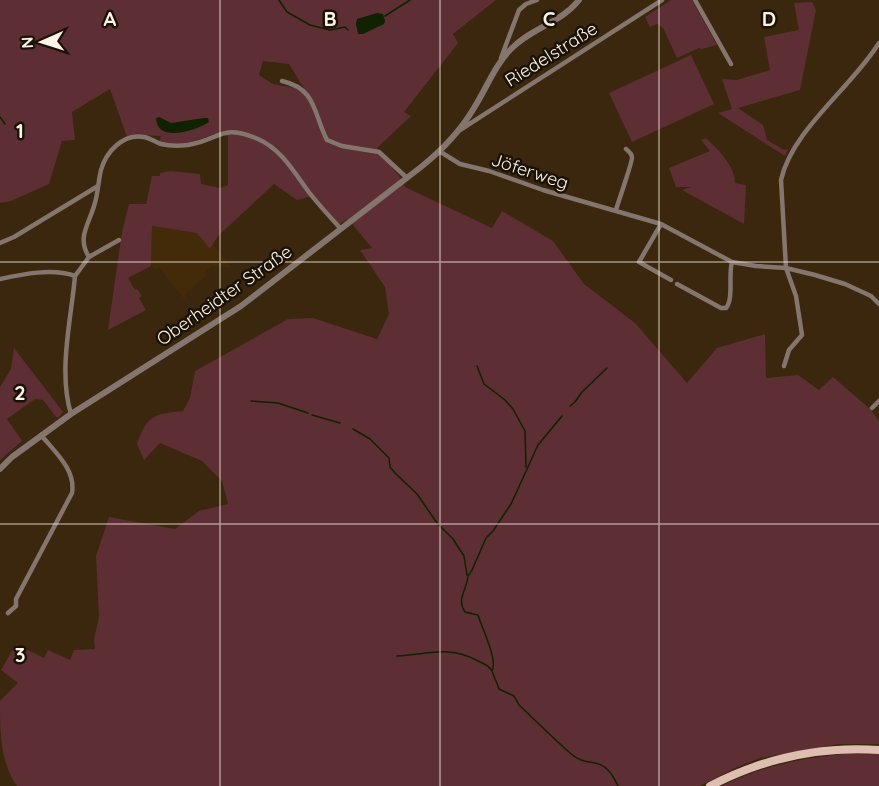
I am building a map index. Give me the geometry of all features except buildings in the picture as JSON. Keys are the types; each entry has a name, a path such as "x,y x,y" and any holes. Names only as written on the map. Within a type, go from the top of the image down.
{"main road":[{"path":"710,786 763,764 801,754 847,749 879,750"}],"street":[{"path":"498,66 519,10 526,4 537,0"},
{"name":"Oberheidter Straße","path":"0,469 71,414 241,306 407,178 439,151 473,110 498,66 517,43 563,16 579,0"},
{"name":"Riedelstraße","path":"455,132 662,0"},
{"path":"695,0 731,64"},
{"path":"784,366 789,350 802,335 796,296 786,268 781,180 784,168 794,146 867,62 879,43"},
{"path":"282,81 300,88 308,97 317,112 327,140 342,146 379,152 407,178"},
{"path":"89,257 82,241 96,201 104,161 115,147 129,138 143,137 161,144 186,146 227,132 243,134 260,140 277,152 294,170 309,192 341,229"},
{"path":"616,210 632,160 631,153 626,149"},
{"name":"Jöferweg","path":"439,151 460,164 661,224 732,262 786,268 845,284 871,296 879,304"},
{"path":"0,243 34,226 98,186"},
{"path":"661,224 639,262 671,280"},
{"path":"71,414 66,392 67,354 75,276 89,257 119,240"},
{"path":"678,284 721,309 726,308 729,303 729,272 732,262"},
{"path":"0,279 52,273 75,276"},
{"path":"872,408 879,400"},
{"path":"8,613 16,606 16,599 72,493 71,474 41,435"}],"shaded area":[{"path":"0,0 496,0 453,34 458,43 404,112 411,116 377,148 405,187 492,228 502,211 553,241 584,284 635,323 687,383 717,348 765,334 766,378 798,375 819,390 833,377 870,409 879,421 879,744 839,744 760,758 700,786 17,786 4,757 0,701 18,683 1,670 16,644 44,658 48,650 70,660 74,650 95,649 94,639 99,617 96,556 109,517 175,529 199,511 228,504 222,481 202,461 160,443 144,460 137,444 144,427 158,415 183,411 190,398 195,371 288,319 313,318 377,339 389,314 385,287 360,250 372,248 348,219 336,226 312,196 297,200 274,184 218,236 210,249 197,233 152,226 151,266 128,278 135,290 137,289 142,296 139,298 146,310 108,330 122,232 129,204 146,204 152,176 160,176 160,173 170,171 200,174 201,184 220,188 228,185 228,136 220,132 184,145 159,142 161,136 127,137 110,89 72,112 75,140 62,141 49,184 11,201 0,203","holes":["263,61 289,64 305,90 273,84 259,75"]},
{"path":"671,0 692,0 717,45 699,48 677,58 663,28 657,24 650,27 645,17"},
{"path":"812,2 816,10 800,90 738,108 763,125 767,140 784,150 788,149 785,156 718,113 732,109 722,79 737,80 770,70 764,37 799,30 794,3"},
{"path":"377,13 383,14 384,24 358,34 357,19"},
{"path":"691,55 714,104 632,142 609,93"},
{"path":"159,117 171,123 204,118 208,118 209,122 187,131 170,133 158,126 156,118"},
{"path":"706,138 729,164 735,183 746,185 744,224 682,190 691,187 676,187 669,168 710,151 701,140"},
{"path":"152,226 197,233 210,249 213,244 232,268 212,266 204,273 206,276 186,293 185,300 159,267 155,270 151,266"},
{"path":"14,348 63,412 58,418 43,400 35,399 7,419 22,441 0,460 0,387 11,369"},
{"path":"856,753 879,754 879,786 721,786 755,772 787,763"}],"waterway":[{"path":"279,0 287,12 310,25 330,30 345,27 348,30"},
{"path":"385,16 410,0"},
{"path":"0,117 5,124"},
{"path":"477,366 484,384 513,409 525,431 526,467"},
{"path":"570,406 607,368"},
{"path":"251,401 278,403 308,413"},
{"path":"312,415 340,423"},
{"path":"562,416 538,445 511,504 486,538 468,576 462,603 465,612 478,615 493,659 492,671 499,689 514,696 519,705 570,753 577,758 596,763 607,769 618,786"},
{"path":"353,429 370,439 389,458 390,467 417,494 437,523 453,539 464,556 467,575"},
{"path":"397,656 437,652 456,653 485,664 492,671"}]}
